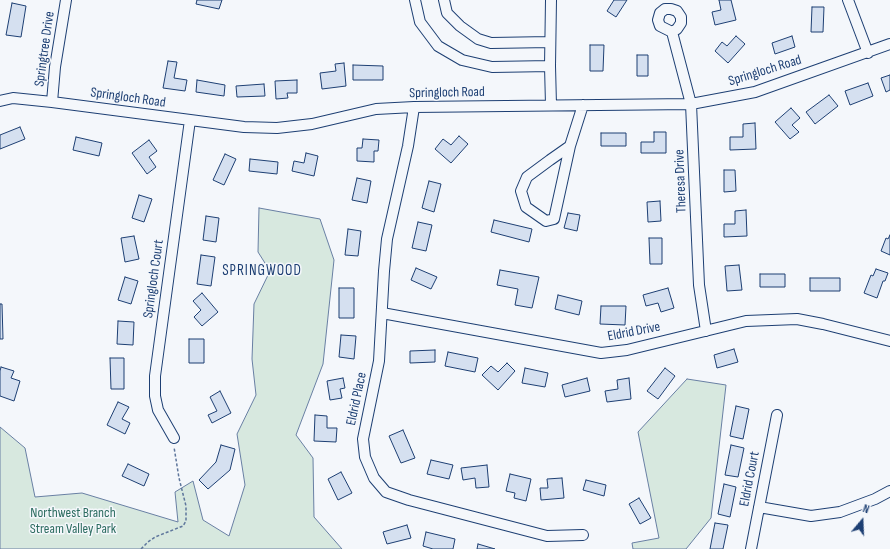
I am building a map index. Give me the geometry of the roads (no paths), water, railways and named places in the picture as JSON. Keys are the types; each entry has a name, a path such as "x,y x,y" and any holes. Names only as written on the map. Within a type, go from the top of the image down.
{"street":[{"name":"Springtree Drive","path":"52,102 55,67 66,0"},
{"path":"415,0 420,22 438,46 462,60 492,67 550,66"},
{"path":"444,0 447,13 460,26 478,39 492,43 550,42"},
{"path":"550,0 551,105"},
{"path":"848,0 868,53"},
{"name":"Theresa Drive","path":"672,32 692,104 699,285 706,331"},
{"name":"Springloch Road","path":"0,101 12,98 244,127 277,128 312,124 376,109 414,107 692,104 755,92 890,44"},
{"path":"570,146 527,177 521,191 526,207 546,221 554,218 570,146 583,105"},
{"name":"Eldrid Place","path":"414,107 408,146 387,239 379,361 363,439 365,457 374,478 386,492 409,500 547,536 583,535"},
{"name":"Springloch Court","path":"174,438 158,410 155,396 155,376 190,120"},
{"name":"Eldrid Drive","path":"382,313 600,353 627,350 746,321 797,319 890,340"},
{"name":"Eldrid Court","path":"751,549 777,415"},
{"path":"759,507 811,516 840,512 875,499 890,491"}],"district":[{"name":"SPRINGWOOD","path":"262,271"}],"park label":[{"name":"Northwest Branch Stream Valley Park","path":"73,522"}]}
